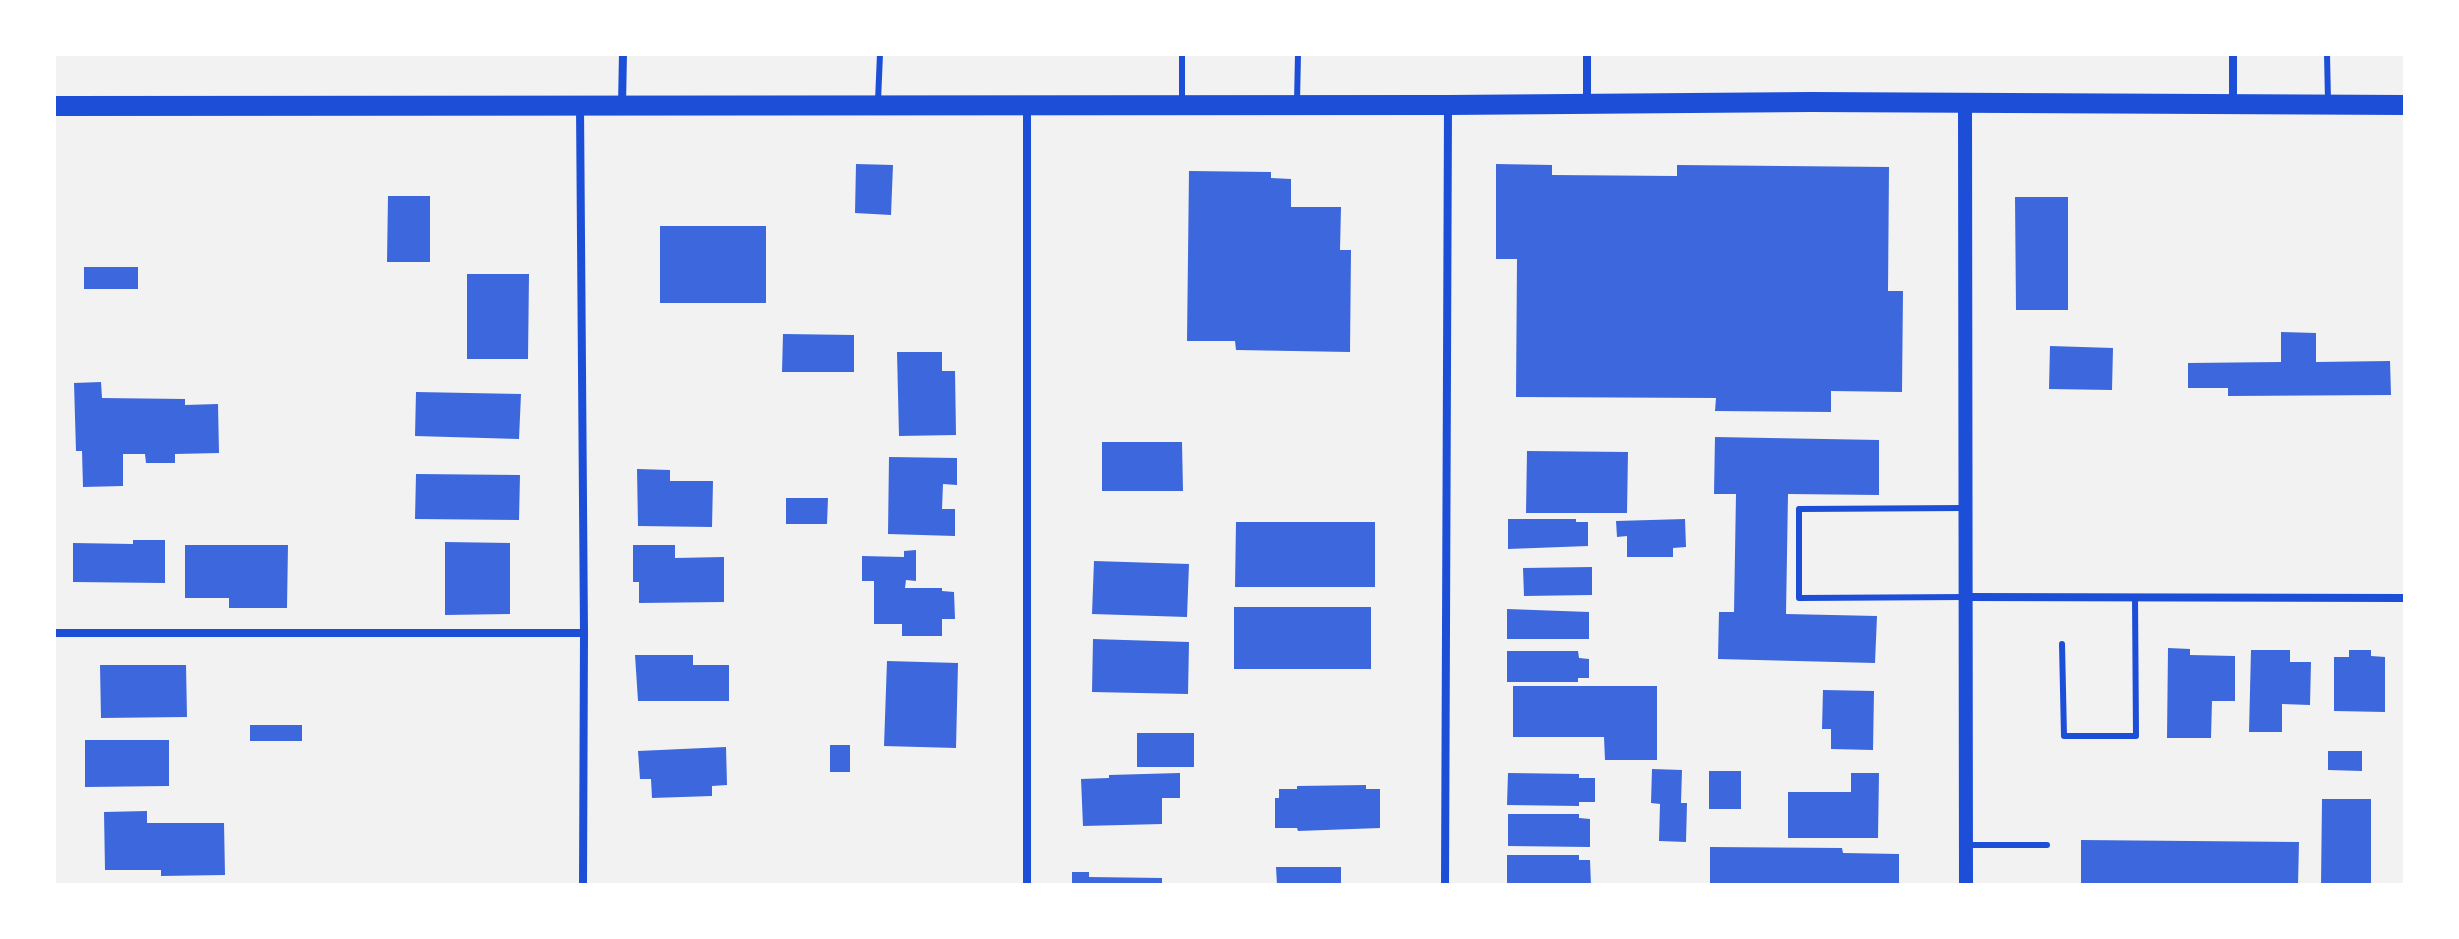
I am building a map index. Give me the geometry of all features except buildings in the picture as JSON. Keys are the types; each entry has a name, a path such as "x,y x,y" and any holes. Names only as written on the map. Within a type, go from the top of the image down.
{"main road":[{"path":"54,106 1587,105 1811,102 2405,105"}],"street":[{"path":"622,104 623,54"},
{"path":"1587,54 1587,105"},
{"path":"2233,54 2233,105"},
{"path":"1965,104 1966,885"},
{"path":"580,105 583,885"},
{"path":"1027,105 1027,885"},
{"path":"1445,885 1448,105"},
{"path":"1966,597 2405,598"},
{"path":"54,633 584,633"}],"lane":[{"path":"877,105 880,54"},
{"path":"1182,54 1182,105"},
{"path":"1297,105 1298,54"},
{"path":"2327,54 2328,105"},
{"path":"1966,508 1799,509 1799,598 1966,597"},
{"path":"2062,644 2064,736 2136,736 2135,597"},
{"path":"1966,845 2047,845"}]}
